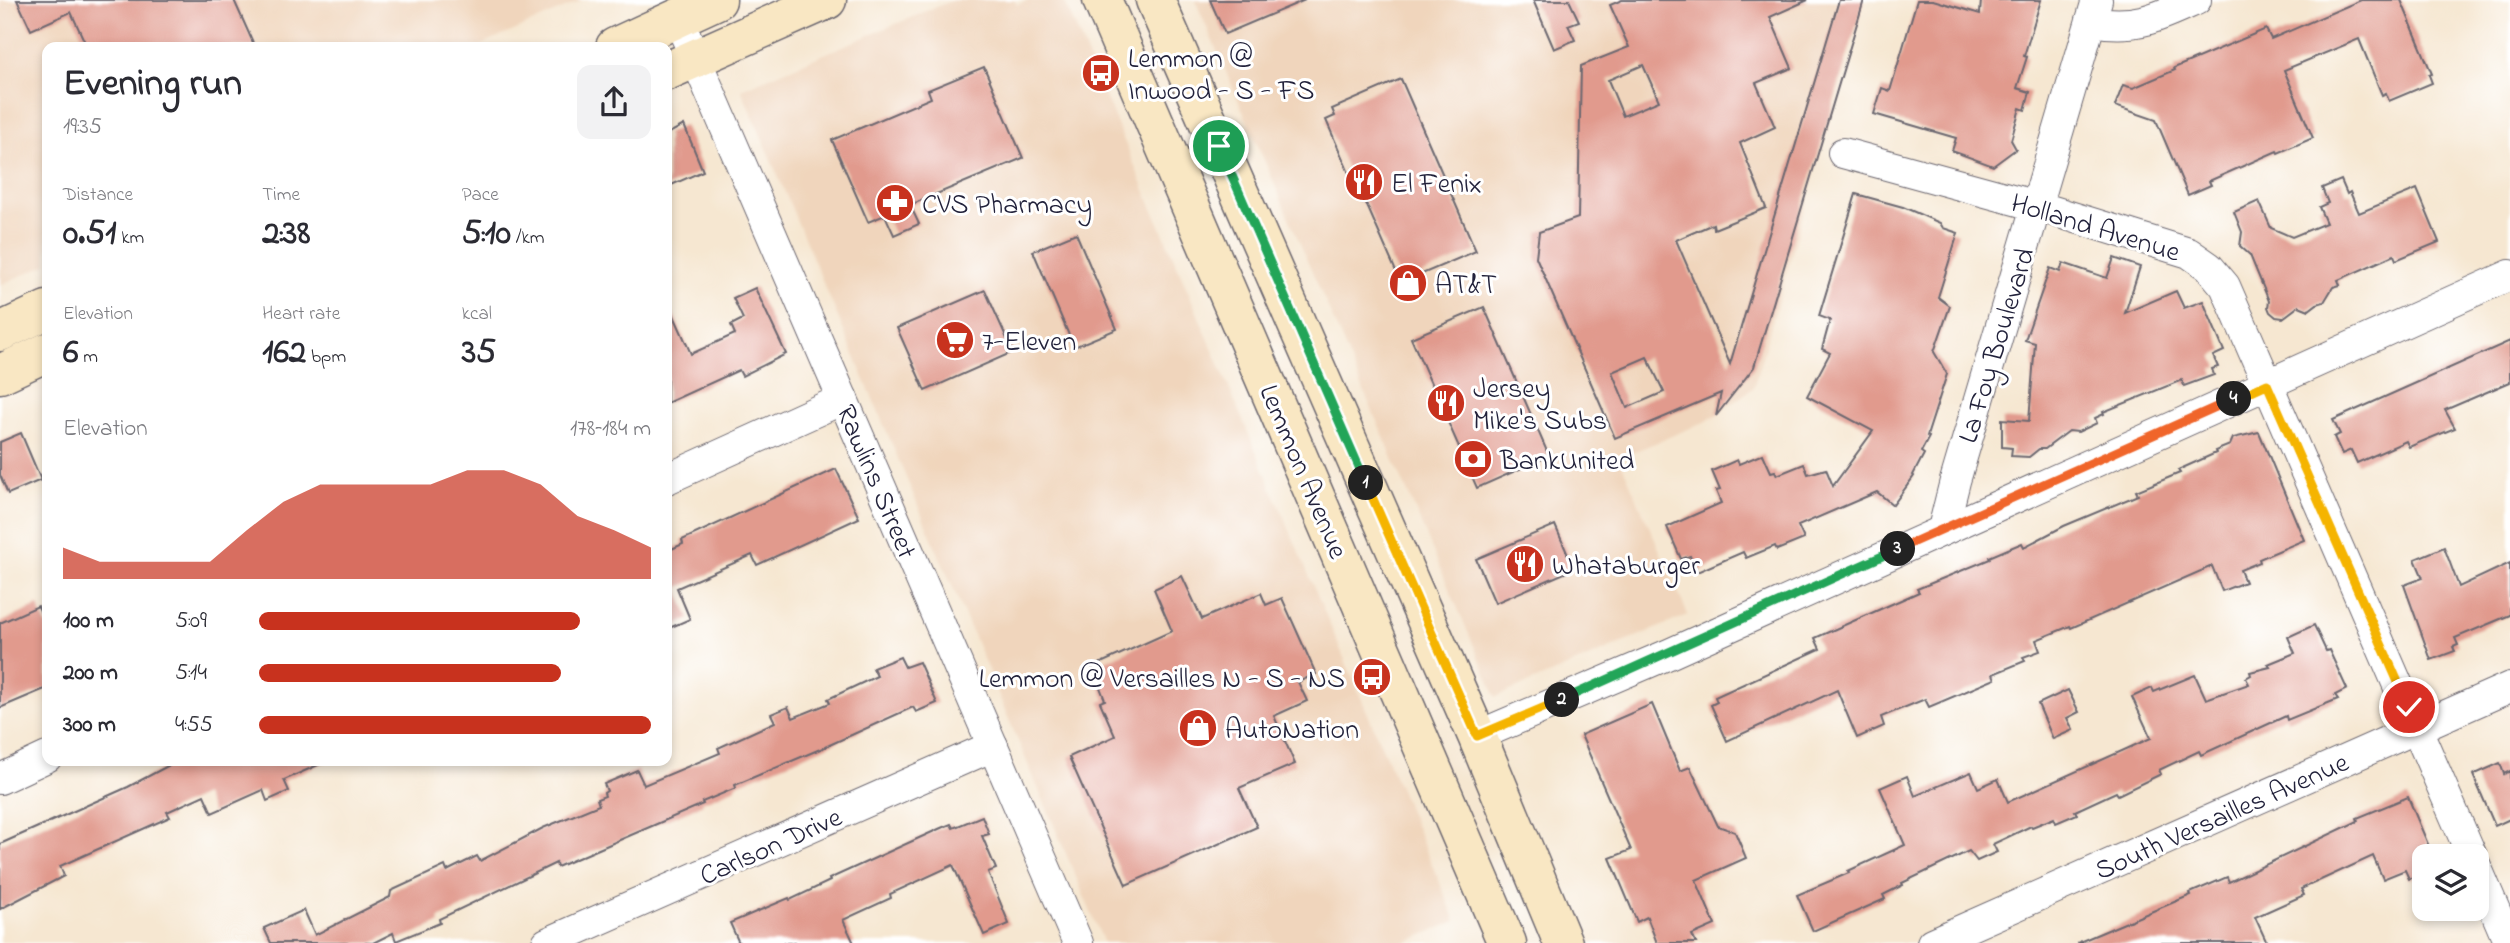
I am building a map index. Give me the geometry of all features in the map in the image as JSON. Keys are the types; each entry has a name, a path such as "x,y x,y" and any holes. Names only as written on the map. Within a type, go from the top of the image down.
{"main road":[{"path":"626,42 718,0"},
{"path":"681,64 827,0"},
{"name":"Lemmon Avenue","path":"1102,0 1505,942"},
{"name":"Lemmon Avenue","path":"1156,0 1477,736 1558,931"},
{"path":"1175,169 1219,146"},
{"path":"1239,317 1286,299"},
{"path":"0,332 42,312"},
{"path":"0,374 42,354"},
{"path":"1428,757 1477,736"},
{"path":"1505,942 1558,931"}],"street":[{"path":"2094,11 2115,25 2136,23 2196,0"},
{"name":"La Foy Boulevard","path":"1943,529 2094,11"},
{"name":"Rawlins Street","path":"678,18 681,64 843,400 1078,943"},
{"name":"Holland Avenue","path":"1843,153 2037,206 2189,253 2209,267 2225,286 2467,844"},
{"path":"1477,736 1669,654 2510,275"},
{"path":"672,477 843,400"},
{"name":"South Versailles Avenue","path":"1932,943 2510,687"},
{"name":"Carlson Drive","path":"547,943 993,746"},
{"path":"0,779 42,759"},
{"path":"2489,896 2509,943"}],"shaded area":[{"path":"0,0 583,0 488,42 42,42 42,266 0,285"},
{"path":"953,0 1014,0 1017,5 1029,0 1064,0 1456,921 1404,943 1104,943 741,89"},
{"path":"1195,0 1865,0 1753,388 1707,421 1619,458 1688,615 1496,697"}],"building":[{"path":"17,0 234,0 253,42 85,42 71,12 31,30"},
{"path":"1210,0 1305,0 1225,34"},
{"path":"1533,0 1569,0 1579,21 1568,25 1575,40 1554,49"},
{"path":"1622,0 1808,0 1770,17 1792,68 1756,83 1775,127 1740,143 1766,208 1714,229 1713,224 1676,240 1730,364 1839,0 1864,0 1754,367 1716,416 1721,393 1615,438 1536,257 1539,232 1578,218 1581,66 1629,47 1610,5","holes":["1643,65 1659,101 1623,116 1608,80","1647,357 1664,392 1627,408 1612,372"]},
{"path":"1917,0 1933,0 1980,14 1981,0 2041,0 2017,88 2030,92 2025,110 2020,108 2011,140 2016,149 1993,166 1952,151 1956,138 1874,114 1882,88 1890,91"},
{"path":"2361,0 2401,0 2432,74 2429,75 2432,83 2389,101 2386,93 2382,95 2359,39 2284,70 2313,138 2209,181 2211,185 2188,195 2156,120 2115,106 2123,85 2133,88 2266,29 2271,39"},
{"name":"CVS Pharmacy","path":"984,67 1023,158 910,205 919,224 894,235 885,215 868,222 832,140 931,98 928,90"},
{"path":"1401,79 1476,251 1401,283 1326,120 1335,116 1332,109"},
{"path":"684,125 703,171 672,185 672,131"},
{"path":"2341,180 2347,194 2350,192 2359,213 2417,189 2439,242 2396,260 2394,255 2338,280 2340,285 2333,287 2324,302 2309,310 2299,306 2283,318 2276,317 2270,312 2269,301 2250,255 2240,246 2242,232 2234,212 2259,201 2271,228 2292,237 2326,223 2319,207 2328,203 2322,188"},
{"path":"1856,194 1903,207 1958,233 1938,297 1950,306 1934,352 1947,374 1927,436 1929,437 1921,452 1924,454 1914,476 1893,505 1877,492 1798,526 1804,539 1777,550 1775,546 1746,558 1743,552 1697,572 1690,556 1681,559 1667,527 1721,503 1716,491 1720,490 1712,471 1737,460 1739,464 1763,454 1771,472 1775,471 1777,475 1804,464 1808,474 1826,469 1833,486 1873,431 1807,396 1830,353 1822,349 1830,320 1819,316"},
{"name":"7-Eleven","path":"1076,233 1117,329 1074,347 1033,251"},
{"path":"2114,258 2140,267 2125,313 2176,291 2184,308 2203,301 2224,351 2213,356 2218,367 2212,369 2214,375 2184,386 2182,380 2103,412 2104,414 2095,418 2097,423 2078,432 2069,431 2029,457 2011,456 2012,448 2002,447 2002,419 2029,421 2035,343 2025,340 2050,268 2060,272 2063,263 2107,278"},
{"path":"755,288 786,354 742,376 739,370 672,401 672,311 691,354 735,334 731,325 743,319 733,298"},
{"name":"7-Eleven","path":"985,290 1013,352 925,391 897,328"},
{"path":"1484,307 1549,456 1477,488 1411,338"},
{"path":"2510,341 2510,382 2445,410 2455,428 2409,447 2406,441 2357,463 2351,450 2342,454 2334,437 2340,434 2333,420"},
{"path":"2259,432 2304,540 2240,570 2245,582 2222,591 2212,566 2071,628 2070,626 2036,640 2040,651 2023,657 2025,661 1993,674 1995,679 1929,707 1925,699 1881,717 1884,726 1857,738 1837,690 1727,741 1711,705 1717,702 1715,697 1820,649 1815,638 1919,592 1917,589 1990,559 1989,557 2022,543 2024,547 2064,526 2138,495 2136,491 2180,473 2178,470 2230,445 2233,438"},
{"path":"21,433 41,480 8,494 0,475 0,442"},
{"path":"836,469 859,518 757,565 752,555 677,588 690,619 672,627 672,549 683,544 682,540"},
{"name":"Whataburger","path":"1555,525 1574,569 1495,603 1476,559"},
{"path":"2444,547 2459,587 2510,563 2510,615 2455,638 2458,645 2453,647 2455,651 2431,660 2404,585 2423,578 2415,559"},
{"name":"AutoNation","path":"1182,576 1202,619 1261,593 1266,605 1282,598 1316,674 1298,682 1307,701 1274,716 1295,764 1239,788 1257,827 1126,885 1069,757 1115,736 1100,702 1105,700 1092,667 1172,631 1154,589"},
{"path":"38,606 42,615 42,690 0,708 0,623"},
{"path":"2314,625 2347,689 2335,695 2338,699 2287,720 2286,716 2201,755 2199,751 2159,770 2161,774 2118,795 2116,792 2075,811 2077,814 2056,823 2054,818 2031,826 1993,844 1997,852 1977,861 1969,851 1902,883 1903,885 1883,895 1885,899 1813,931 1797,895 1905,845 1880,788 1907,776 1915,796 1971,772 1978,788 1998,779 2008,802 2151,738 2132,697 2152,688 2154,692 2195,675 2206,699 2249,684 2246,678 2251,675 2250,672 2270,667 2268,664 2295,653 2288,637"},
{"path":"900,657 905,667 919,662 937,703 916,712 913,707 735,785 736,788 702,802 703,804 557,867 556,863 439,919 440,923 396,941 393,933 373,943 271,943 264,928 304,910 315,935 390,897 391,891 445,866 447,871 477,856 480,861 543,828 599,805 597,799 605,796 607,791 604,784 637,770 644,785 720,753 718,748 775,722 771,714 788,707 793,718 830,703 828,699 877,676 873,668"},
{"path":"2068,690 2079,712 2067,718 2073,730 2053,739 2038,704"},
{"path":"1652,704 1680,771 1690,767 1718,826 1735,832 1746,858 1696,880 1715,925 1692,935 1696,943 1657,943 1647,917 1637,922 1610,858 1631,850 1581,735"},
{"path":"2500,763 2504,774 2510,771 2510,819 2495,826 2473,775"},
{"path":"168,766 316,766 284,780 289,791 267,801 263,790 212,813 204,795 167,812 170,817 60,866 64,876 0,909 0,844 128,787"},
{"path":"2408,797 2428,844 2412,844 2412,878 2409,879 2405,870 2383,879 2373,856 2301,889 2304,895 2255,917 2267,943 2077,943 2227,877 2229,882 2358,821 2357,818"},
{"path":"982,816 989,834 982,836 996,869 988,872 1009,924 984,935 953,865 890,894 891,898 843,920 854,943 739,943 730,923 789,898 790,900 830,881 829,879 941,828 951,824 953,828"}],"place":[{"name":"Lemmon @ Inwood - S - FS","path":"1101,73"},
{"name":"El Fenix","path":"1364,182"},
{"name":"CVS Pharmacy","path":"895,203"},
{"name":"AT&T","path":"1408,283"},
{"name":"7-Eleven","path":"955,340"},
{"name":"Jersey Mike's Subs","path":"1446,403"},
{"name":"BankUnited","path":"1473,459"},
{"name":"Whataburger","path":"1525,564"},
{"name":"Lemmon @ Versailles N - S - NS","path":"1372,677"},
{"name":"AutoNation","path":"1198,728"}],"route":[{"path":"1219,146 1477,736 1669,654 2267,384 2409,707"}]}
